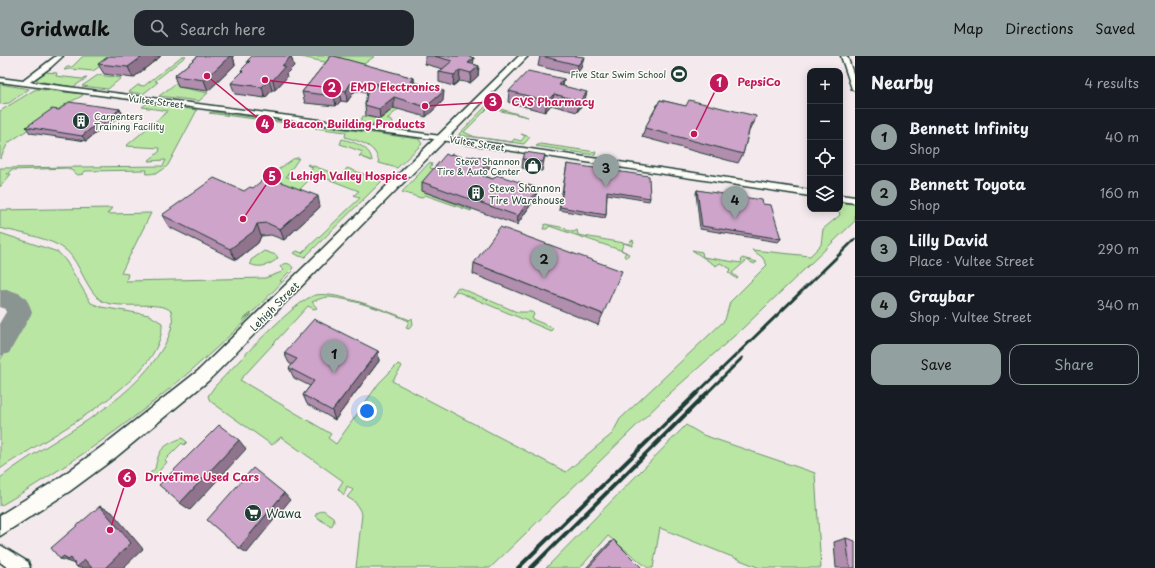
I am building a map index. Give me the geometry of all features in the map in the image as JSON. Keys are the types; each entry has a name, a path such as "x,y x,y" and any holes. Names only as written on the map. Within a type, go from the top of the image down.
{"main road":[{"name":"Lehigh Street","path":"0,526 64,485 110,451 203,376 524,56"}],"street":[{"path":"24,84 50,66 60,56"},
{"path":"844,56 855,89"},
{"name":"Vultee Street","path":"0,80 441,138 807,193"},
{"path":"843,198 855,200"},
{"path":"0,553 22,568"}],"green space":[{"path":"83,56 115,56 93,71 71,69 64,70 67,67 72,67"},
{"path":"182,56 186,56 155,81 158,82 143,94 129,92 138,85 144,86"},
{"path":"297,56 375,56 357,69"},
{"path":"46,72 57,73 56,76 82,79 87,78 73,87 37,81 37,78"},
{"path":"98,75 121,78 108,89 82,86"},
{"path":"0,84 29,89 9,103 0,104"},
{"path":"175,84 180,85 179,87 208,93 199,101 159,96"},
{"path":"36,89 83,94 8,143 0,159 0,111"},
{"path":"408,101 387,119 393,122 391,126 360,122 363,116 380,119 400,103"},
{"path":"147,103 197,110 168,165 161,171 146,174 147,170 85,171 83,174 78,175 68,168 11,170 7,174 11,174 0,187 0,168 163,166 166,160 148,161 159,152 160,148 126,146 168,111 142,107"},
{"path":"489,103 499,105 497,108 528,117 488,108 464,132 475,137 512,142 514,139 521,141 525,136 521,134 530,137 524,144 459,135"},
{"path":"213,112 306,124 309,126 209,113"},
{"path":"320,126 419,139 422,144 397,168 379,163 375,152 371,148 367,145 345,137 346,132 315,128"},
{"path":"342,139 361,146 369,152 372,161 359,156 363,152 340,144"},
{"path":"540,144 596,152 595,155 536,146"},
{"path":"299,158 286,177 306,179 313,167 307,165 308,164 341,176 347,168 382,181 305,257 294,253 297,251 302,253 360,198 354,195 359,191 315,174 299,190 268,179 273,178 276,175 272,174 293,159"},
{"path":"429,163 432,164 430,168 440,171 422,191 472,210 471,211 425,195 421,198 402,192"},
{"path":"843,202 855,204 855,221 742,329 669,394 490,568 356,568 362,514 355,502 347,497 353,490 347,486 344,495 338,489 343,481 281,437 272,445 210,401 208,396 215,386 250,350 294,308 316,295 336,296 363,303 390,312 410,320 412,318 413,324 409,329 406,328 409,321 391,313 359,303 329,297 320,299 312,302 317,308 314,309 308,306 240,380 331,434 328,438 336,444 379,383 398,364 402,366 392,381 566,472 612,434 620,419 725,320 730,302 767,265 762,257 752,250 810,256 821,245 823,229 840,215 839,212 843,212"},
{"path":"112,208 107,214 151,213 121,273 128,274 126,281 265,278 282,272 284,270 280,267 286,263 293,268 280,281 282,282 293,271 255,310 242,320 252,314 193,369 163,394 101,441 69,463 0,506 0,478 89,420 130,387 149,368 164,346 170,333 172,315 171,311 158,306 118,305 109,304 102,301 92,291 72,256 67,251 61,246 44,239 0,228 0,210"},
{"path":"545,224 565,228 566,230 574,232 577,230 578,235 630,244 631,240 634,241 632,246 624,243 621,250 623,251 549,226 547,229 543,229"},
{"path":"0,233 58,252 66,261 91,303 101,307 149,315 162,323 158,345 144,366 123,387 98,407 0,469 0,360 24,322 28,309 25,299 20,295 0,292"},
{"path":"692,250 702,252 703,257 741,263 742,258 757,262 754,264 747,260 732,273 738,278 737,279 728,272 731,269 720,263 716,266"},
{"path":"264,251 276,255 278,258 265,266 250,264 251,260"},
{"path":"626,252 629,254 626,258 624,256"},
{"path":"458,287 517,312 532,312 534,314 532,319 553,328 551,331 456,291 452,296"},
{"path":"686,425 703,435 815,473 821,568 760,568 660,528 653,568 648,568 608,536 580,568 546,568"},
{"path":"182,438 187,442 184,445 182,443 165,460 167,462 151,480 149,477 150,473 155,469 162,449 170,443"},
{"path":"323,510 333,517 334,522 331,527 315,516"}],"building":[{"path":"109,56 143,56 128,67 98,64"},
{"path":"198,56 230,56 204,80 174,76"},
{"path":"252,56 291,56 273,80 269,79 262,87 231,83 243,71 241,70 250,61 247,61"},
{"path":"331,56 414,78 410,81 444,91 426,107 394,97 379,109 365,105 367,93 379,84 352,81 346,91 339,90 334,96 302,92"},
{"path":"434,56 467,56 474,58 468,63 479,66 471,73 460,70 454,75 439,72 452,61"},
{"path":"541,56 577,56 584,57 578,65"},
{"path":"528,71 564,79 559,85 587,92 580,101 554,94 547,101 509,91"},
{"path":"660,100 686,106 689,100 756,116 754,123 751,123 743,154 645,128"},
{"name":"Carpenters Training Facility","path":"69,102 120,109 106,120 102,119 82,136 26,127 52,109 59,110"},
{"path":"525,152 545,155 543,162 523,159"},
{"name":"Steve Shannon Tire Warehouse","path":"446,154 450,156 452,154 465,158 467,156 473,156 490,160 478,174 493,179 497,175 538,188 518,216 422,182"},
{"path":"567,164 649,176 650,198 607,191 606,215 560,207"},
{"path":"214,178 244,191 250,187 253,188 265,178 270,178 318,196 280,229 267,223 257,224 254,231 230,249 162,215"},
{"path":"697,190 762,200 763,204 771,205 781,239 702,226"},
{"path":"500,227 622,271 603,314 474,263"},
{"path":"314,319 378,351 332,411 303,395 314,381 289,368 297,359 284,353"},
{"path":"219,425 239,440 180,503 159,485"},
{"name":"Wawa","path":"253,468 284,493 239,548 207,520"},
{"path":"100,506 131,543 105,568 92,568 85,560 77,567 71,558 68,560 64,556 60,559 51,548"},
{"path":"846,538 855,541 855,568 850,568"},
{"path":"614,540 641,567 588,568"}],"taxiway":[{"path":"0,298 11,300 17,304 19,313 0,345"}],"railway":[{"path":"840,254 855,239"},
{"path":"696,394 840,254"},
{"path":"707,393 742,358"},
{"path":"518,568 697,393"},
{"path":"531,568 707,393"}],"place":[{"name":"Five Star Swim School","path":"679,74"},
{"name":"Beacon Building Products","path":"207,76"},
{"name":"EMD Electronics","path":"265,80"},
{"name":"CVS Pharmacy","path":"425,106"},
{"name":"Carpenters Training Facility","path":"81,121"},
{"name":"PepsiCo","path":"694,134"},
{"name":"Steve Shannon Tire & Auto Center","path":"533,166"},
{"name":"Lilly David","path":"606,187"},
{"name":"Steve Shannon Tire Warehouse","path":"476,193"},
{"name":"Lehigh Valley Hospice","path":"243,219"},
{"name":"Graybar","path":"735,219"},
{"name":"Bennett Toyota","path":"544,278"},
{"name":"Bennett Infinity","path":"334,373"},
{"name":"Wawa","path":"253,513"},
{"name":"DriveTime Used Cars","path":"110,530"}]}
